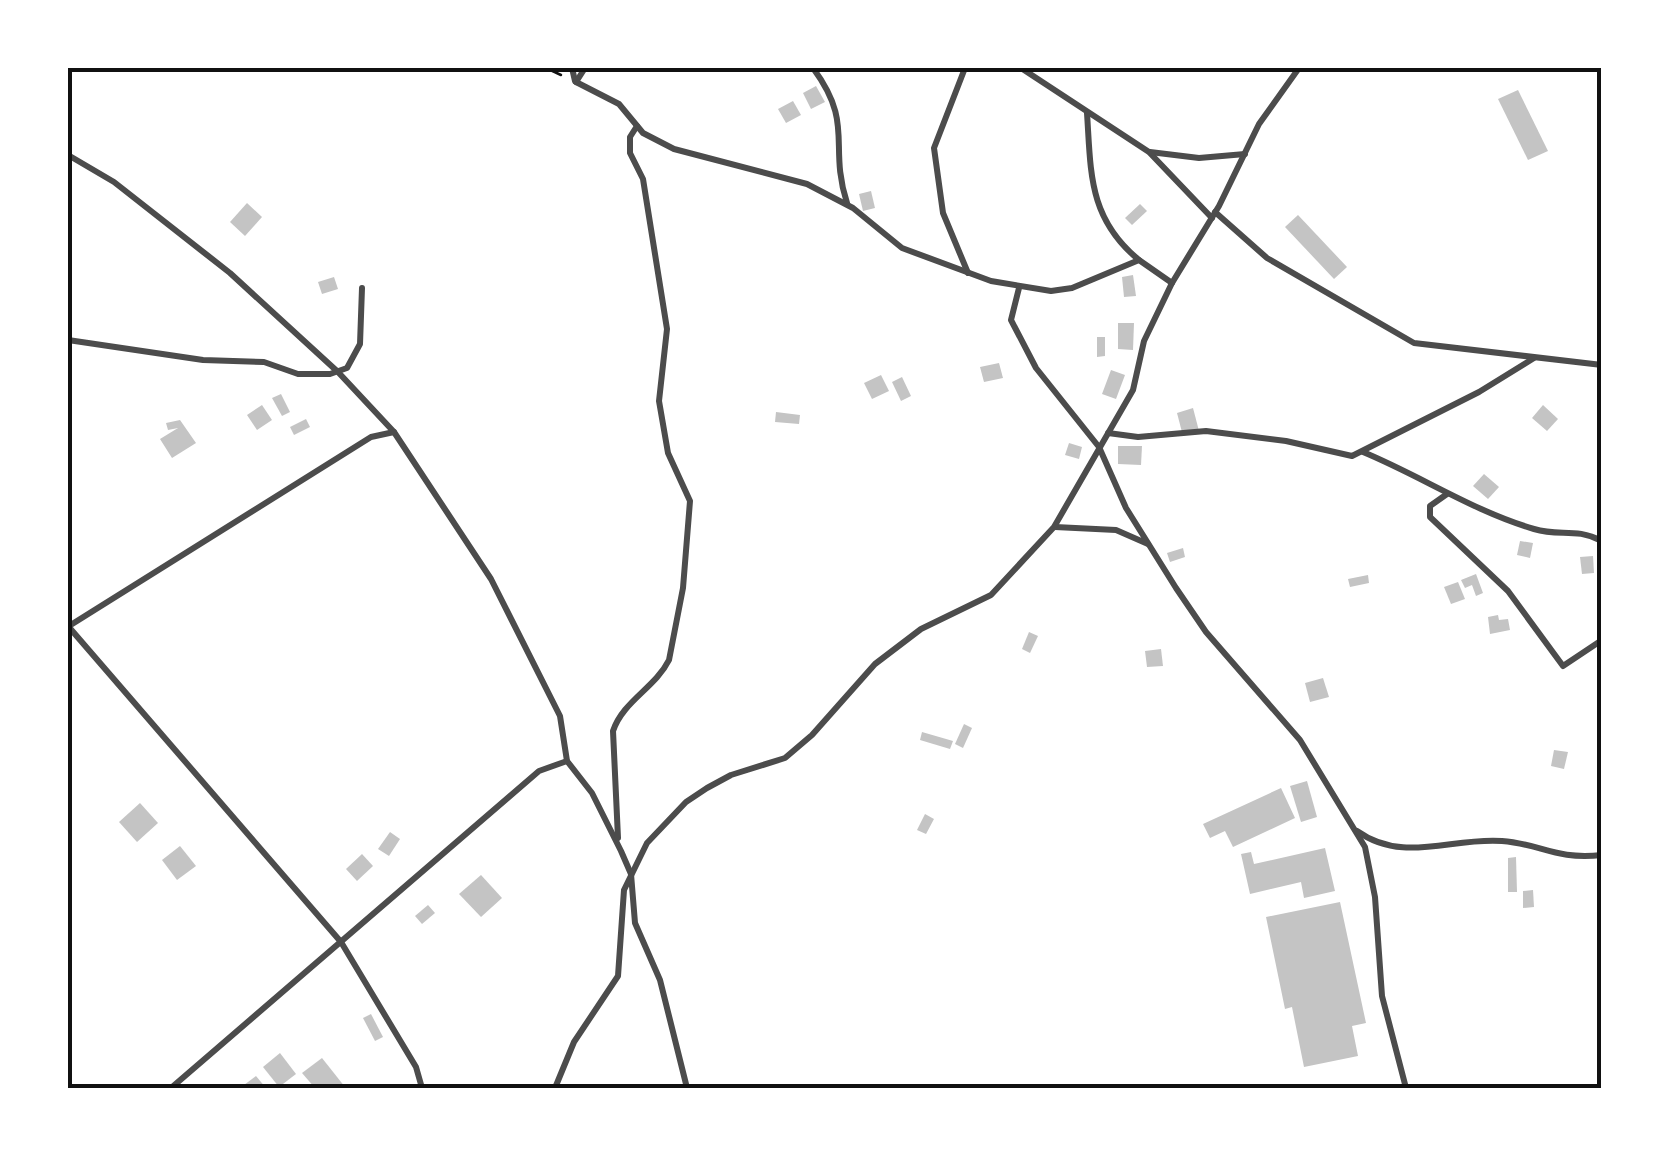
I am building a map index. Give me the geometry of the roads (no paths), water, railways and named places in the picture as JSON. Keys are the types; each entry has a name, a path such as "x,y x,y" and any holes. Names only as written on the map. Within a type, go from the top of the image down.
{"street":[{"path":"572,68 576,82 618,104 637,126 678,151 789,178 848,205 902,248 968,273 1019,288 1072,288 1139,260"},
{"path":"576,82 585,68"},
{"path":"813,68 838,109 841,184 848,205"},
{"path":"965,68 934,148 943,213 968,273"},
{"path":"1021,68 1149,152 1214,215 1267,258 1313,282 1390,333 1422,346 1602,365"},
{"path":"555,1088 574,1042 618,976 620,916 631,874 647,843 686,802 731,775 785,758 812,735 875,664 921,628 991,595 1054,526 1133,390 1144,341 1172,283 1214,215 1258,124 1298,68"},
{"path":"1087,112 1091,187 1106,219 1139,260 1172,283"},
{"path":"621,850 613,731 619,716 657,679 669,660 690,520 688,492 668,453 659,401 667,329 644,179 630,153 630,137 637,126"},
{"path":"1149,152 1199,158 1245,154"},
{"path":"68,155 114,182 230,274 338,372 394,432 490,579 560,716 567,761 592,792 621,850 631,874 635,923 660,980 687,1088"},
{"path":"68,340 203,360 264,362 298,374 338,372 346,368 360,344 362,288"},
{"path":"1019,288 1012,326 1036,368 1100,448 1126,508 1206,632 1300,740 1365,847 1375,897 1382,996 1406,1088"},
{"path":"1108,433 1138,437 1206,432 1286,441 1342,457 1362,452 1479,392 1534,358"},
{"path":"394,432 372,437 68,626 341,942 416,1067 422,1088"},
{"path":"1362,452 1447,494 1536,530 1577,530 1602,541"},
{"path":"1447,494 1430,506 1430,517 1508,591 1562,666 1602,640"},
{"path":"1054,526 1116,530 1148,544"},
{"path":"172,1088 540,771 567,761"},
{"path":"1356,831 1388,848 1492,841 1552,856 1602,855"}]}
